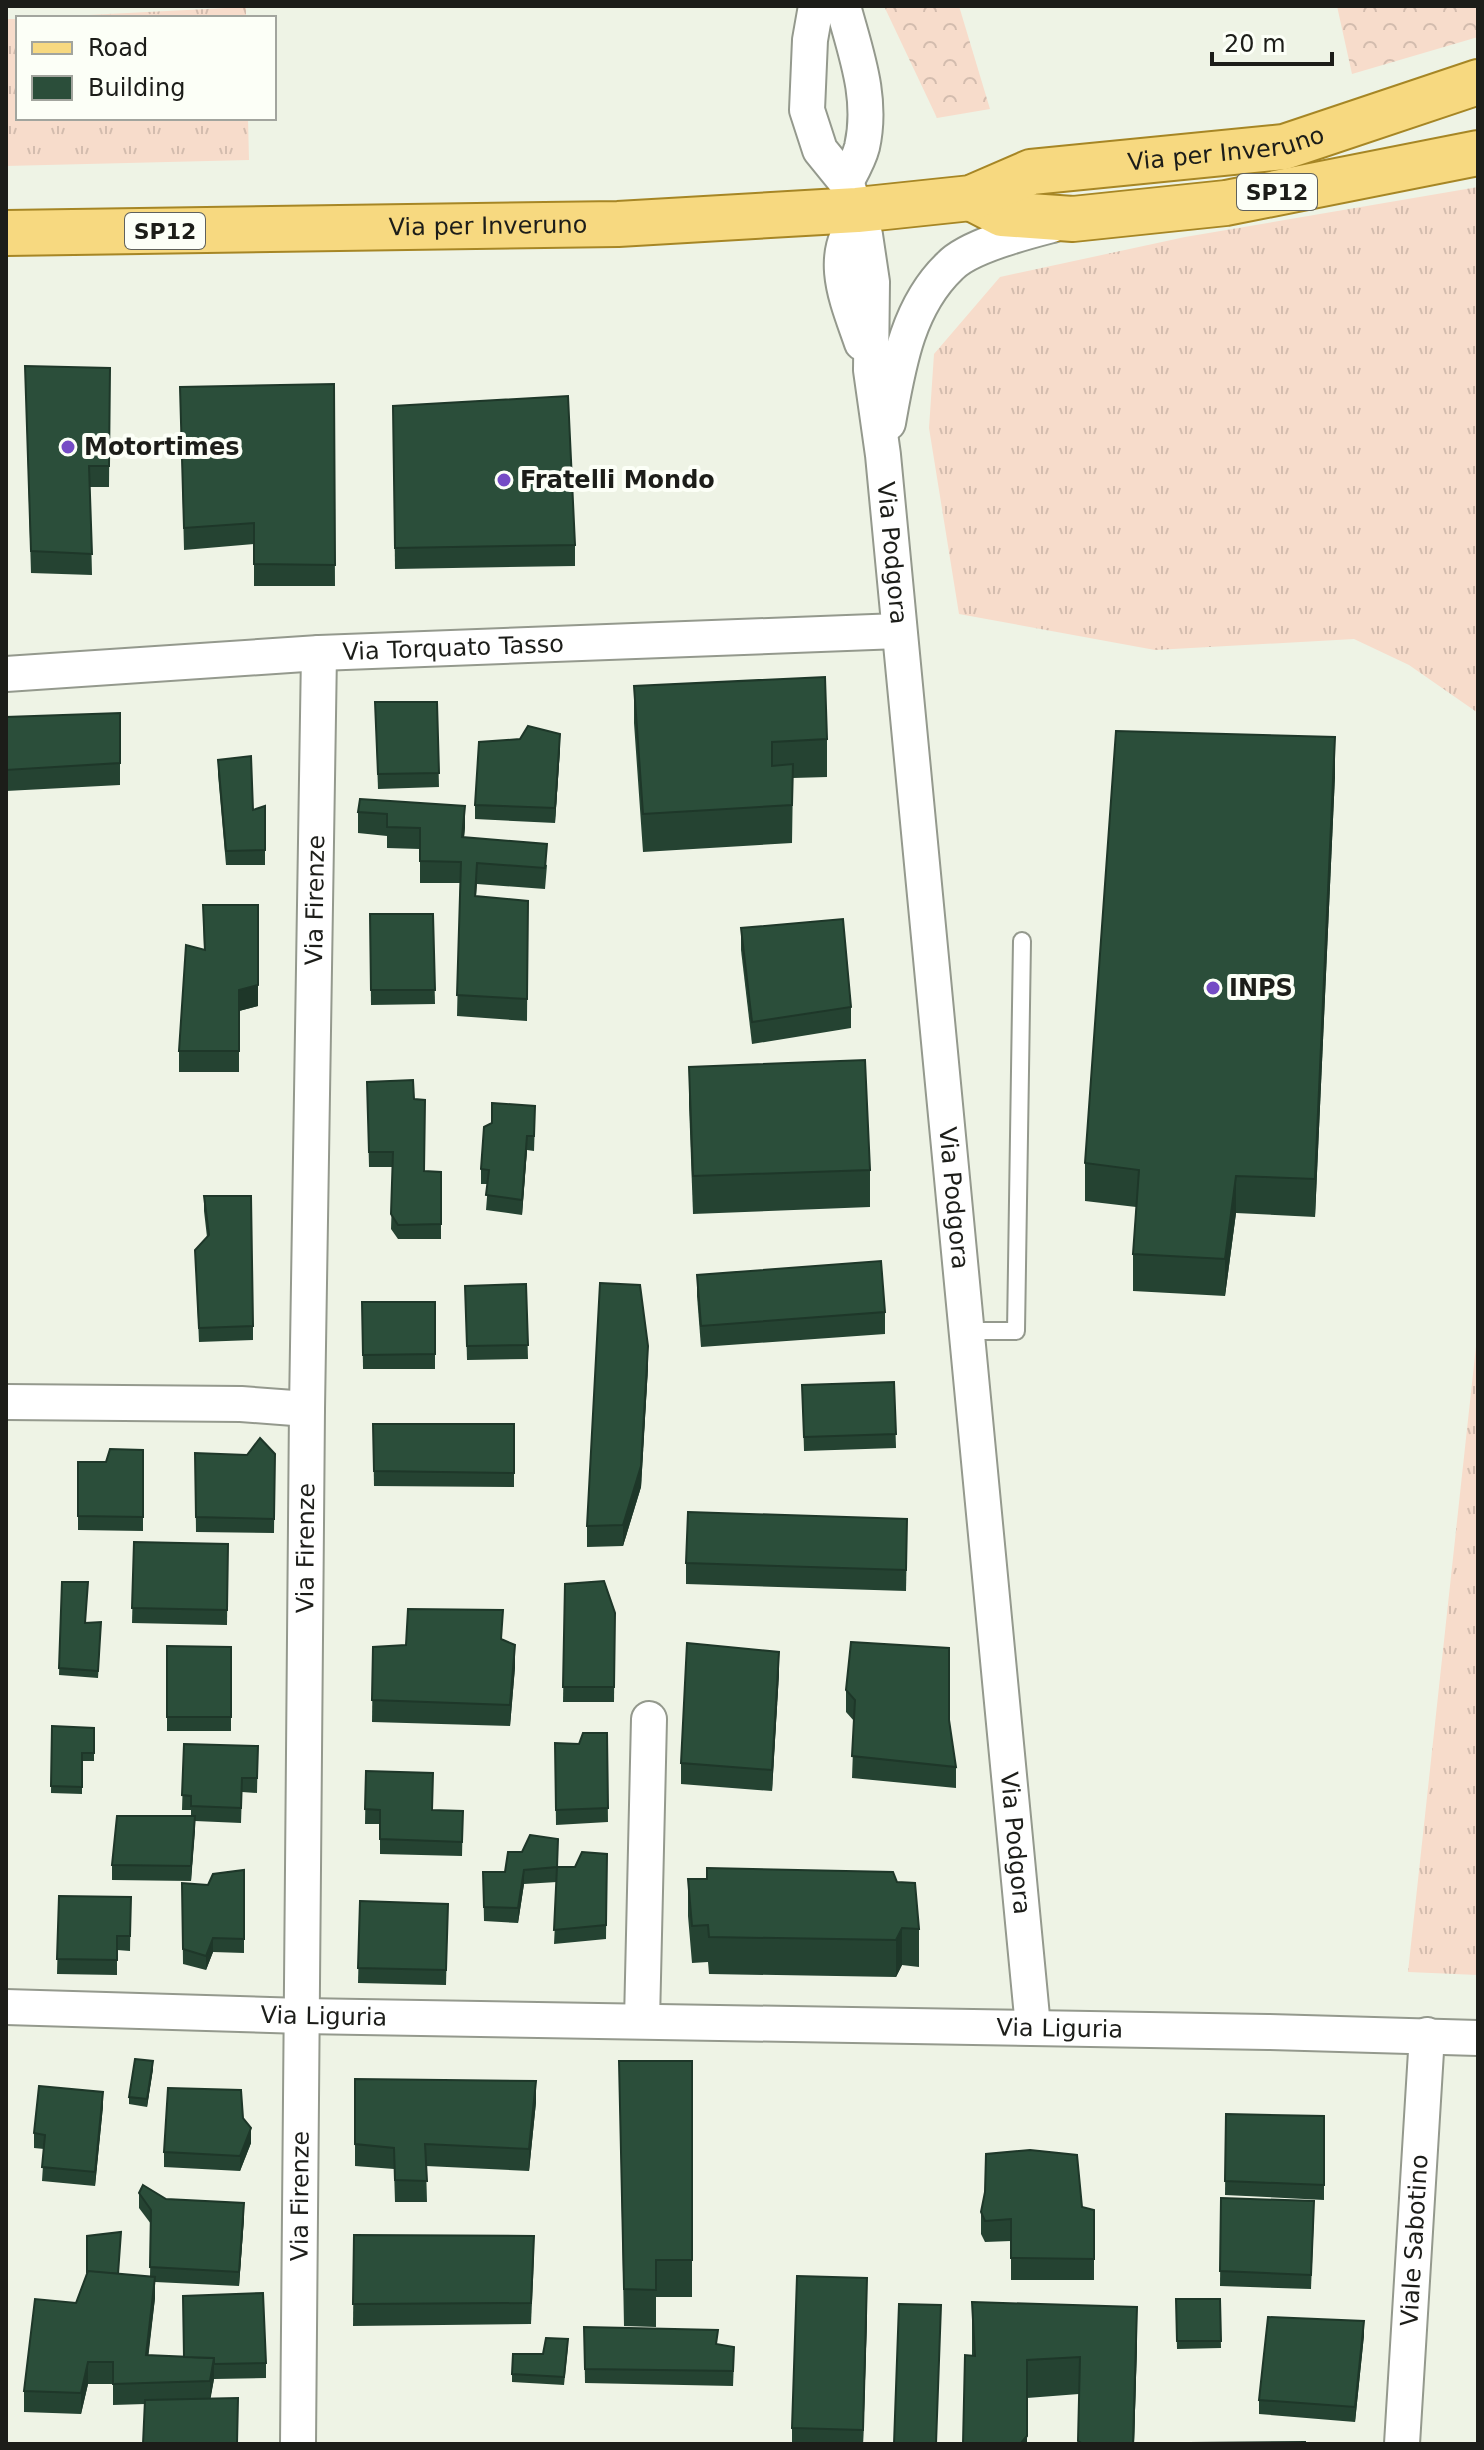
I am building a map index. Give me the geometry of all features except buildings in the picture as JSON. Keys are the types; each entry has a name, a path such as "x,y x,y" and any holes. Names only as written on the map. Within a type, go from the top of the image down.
{"main road":[{"name":"Via per Inveruno","path":"6,233 618,224 854,203 971,198 1031,172 1284,147 1478,82"},
{"name":"SP12","path":"971,198 1002,214 1073,219 1226,203 1478,153"}],"street":[{"name":"Via Podgora","path":"816,6 810,40 807,110 820,150 854,203 865,235 872,282 871,370 883,455 1033,2027"},
{"path":"843,6 867,110 854,203"},
{"path":"883,455 897,370 919,304 951,264 1004,238 1073,219"},
{"name":"Via Torquato Tasso","path":"6,674 319,653 899,631"},
{"name":"Via Firenze","path":"298,2444 307,1409 319,653"},
{"path":"6,1402 241,1404 307,1409"},
{"path":"642,2021 649,1719"},
{"name":"Via Liguria","path":"6,2007 302,2016 1033,2027 1478,2038"},
{"name":"Viale Sabotino","path":"1402,2444 1427,2035"}],"lane":[{"path":"965,1331 1016,1331 1022,941"}],"green space":[{"path":"884,6 959,6 990,109 937,118"},
{"path":"1337,6 1478,6 1478,37 1352,74"},
{"path":"246,7 246,16 68,16"},
{"path":"6,19 16,19 16,120 248,120 249,160 6,166"},
{"path":"1478,187 1478,713 1409,665 1354,639 1155,650 959,614 929,428 934,354 1000,277 1185,237"},
{"path":"1478,1328 1478,1975 1408,1972"}],"place":[{"name":"Motortimes","path":"68,447"},
{"name":"Fratelli Mondo","path":"504,480"},
{"name":"INPS","path":"1213,988"}]}
